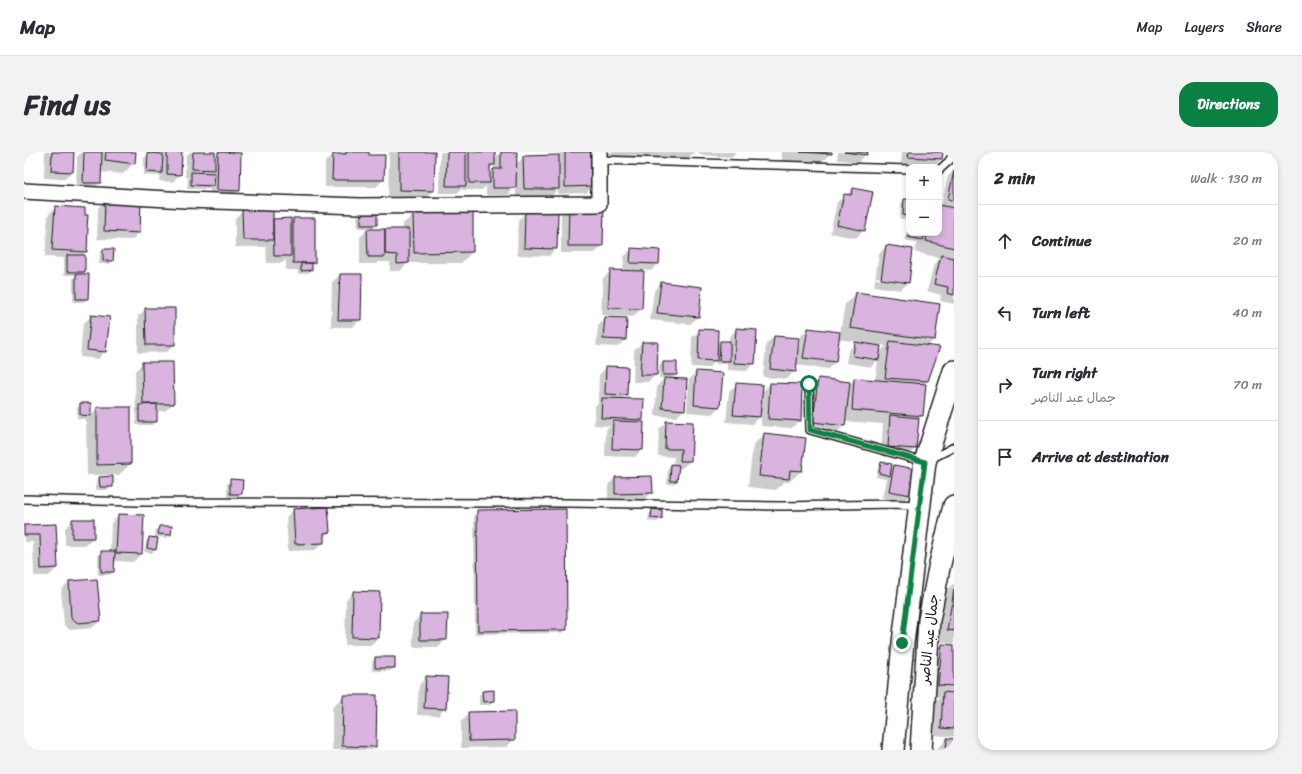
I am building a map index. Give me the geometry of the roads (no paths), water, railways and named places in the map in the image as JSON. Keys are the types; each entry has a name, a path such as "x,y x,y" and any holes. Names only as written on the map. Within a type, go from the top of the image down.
{"main road":[{"name":"جمال عبد الناصر","path":"893,750 902,643 925,462 954,371"},
{"name":"جمال عبد الناصر","path":"920,750 929,620 939,568 950,538 954,506"}],"street":[{"path":"24,191 186,200 360,206 599,204 599,156"}],"lane":[{"path":"942,167 949,161 954,152"},
{"path":"599,156 906,169"},
{"path":"809,384 810,430 925,462 954,447"},
{"path":"24,499 136,502 568,502 782,506 920,505"}]}
